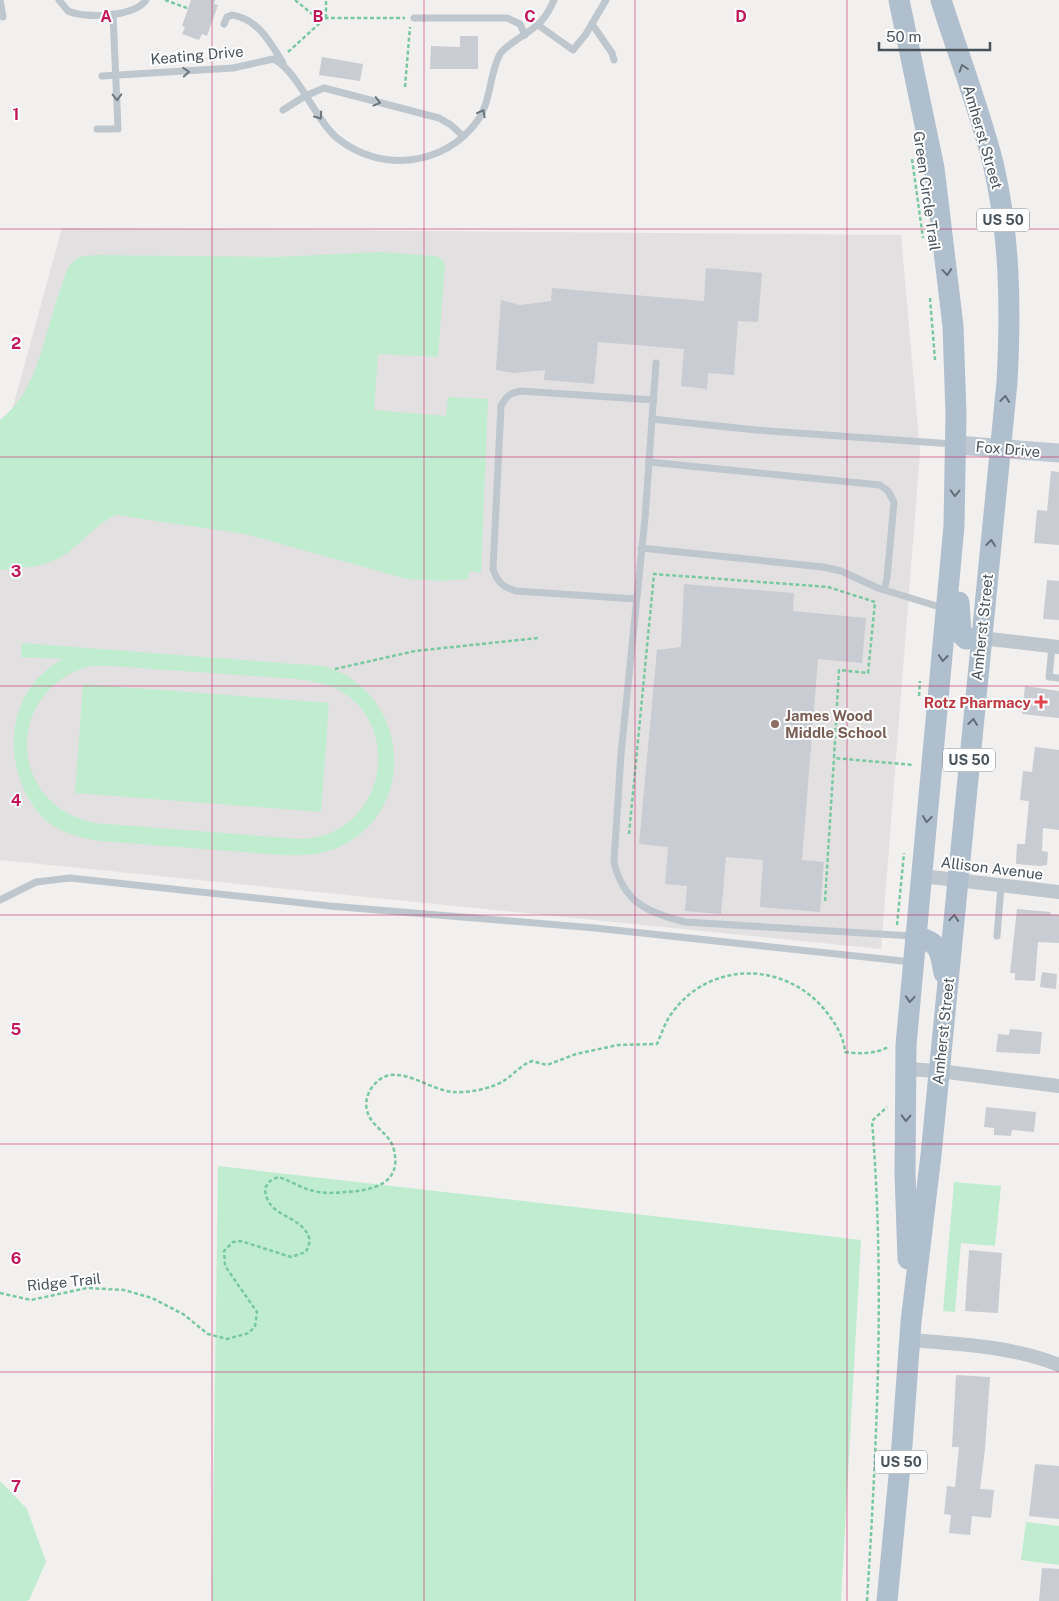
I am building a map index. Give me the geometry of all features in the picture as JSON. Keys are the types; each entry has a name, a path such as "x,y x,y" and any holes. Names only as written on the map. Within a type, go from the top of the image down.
{"main road":[{"name":"Amherst Street","path":"898,0 934,168 945,250 953,326 956,444 951,557 915,936 906,1069 905,1174 910,1331"},
{"name":"Amherst Street","path":"887,1601 902,1445 910,1331 931,1155 947,995 1010,329 1005,237 998,188 987,143 941,0"},
{"name":"Fox Drive","path":"956,444 1059,453"},
{"path":"951,557 959,600 961,634 966,639 981,638"},
{"path":"915,936 932,942 940,951 947,995"}],"street":[{"path":"981,638 1056,647"},
{"name":"Allison Avenue","path":"922,876 1059,892"},
{"path":"906,1069 939,1071 1059,1086"},
{"path":"910,1331 1007,1350 1059,1365"}],"lane":[{"path":"0,0 3,17"},
{"path":"59,0 65,9 75,13 113,14 131,11 146,0"},
{"path":"224,24 227,18 232,15 255,26 267,37 287,70 336,138 352,149 381,160 420,160 452,145 478,120 486,105 499,54 538,25 554,0"},
{"path":"538,25 574,50 606,0"},
{"path":"97,129 118,129 113,14"},
{"path":"414,18 507,18 520,24 525,35"},
{"path":"592,24 612,53 614,60"},
{"name":"Keating Drive","path":"102,76 232,68 271,59 287,70"},
{"path":"283,110 319,89 330,89 441,119 463,136"},
{"path":"656,363 642,548 622,745 614,862 617,876 632,899 664,917 685,922 915,936"},
{"path":"636,599 516,591 505,588 497,580 493,569 501,406 505,398 512,392 521,391 654,400"},
{"path":"652,419 756,430 956,444"},
{"path":"649,462 880,485 888,491 894,502 887,578 884,590"},
{"path":"642,548 823,567 841,571 884,590 946,609"},
{"path":"1056,647 1049,677 1059,678"},
{"path":"0,900 36,882 70,878 330,906 595,928 913,962"},
{"path":"997,936 1002,886"}],"path":[{"path":"165,0 187,8"},
{"path":"296,0 322,22"},
{"path":"287,53 326,18 326,0"},
{"path":"326,18 410,18 405,87"},
{"name":"Green Circle Trail","path":"912,152 923,240"},
{"path":"930,293 935,367"},
{"path":"629,834 654,574 828,587 875,602 868,673 838,670 824,901"},
{"path":"335,670 415,651 538,638"},
{"path":"834,758 914,766"},
{"name":"Ridge Trail","path":"0,1294 31,1300 87,1288 112,1288 131,1291 168,1305 208,1334 227,1338 249,1333 255,1326 257,1312 226,1266 224,1251 233,1242 241,1241 291,1257 306,1252 310,1241 306,1229 272,1207 265,1198 265,1188 270,1181 278,1177 311,1191 331,1193 366,1191 386,1182 395,1164 394,1148 386,1134 369,1117 366,1108 371,1087 387,1076 407,1076 426,1086 447,1091 470,1091 504,1080 532,1061 546,1065 576,1054 618,1045 657,1044 664,1025 680,1004 696,990 716,978 733,974 764,973 800,987 818,1002 829,1016 844,1044 845,1052 858,1054 882,1051 890,1046"}],"shaded area":[{"path":"62,228 901,235 920,452 881,949 0,860 0,454"}],"green space":[{"path":"381,252 436,256 443,260 445,266 438,357 378,354 374,410 446,416 448,397 488,399 481,573 469,571 468,579 443,581 407,579 245,534 116,515 59,558 38,566 0,570 0,420 14,407 33,375 66,272 76,259 96,255 277,257"},
{"path":"22,643 315,665 335,670 359,685 377,705 389,729 394,754 392,780 384,805 368,827 345,844 323,853 307,855 282,855 101,841 69,834 55,827 42,817 28,798 19,777 14,754 14,732 19,710 29,690 44,672 64,659 21,657","holes":["90,666 296,679 317,682 337,689 355,702 368,718 376,737 378,757 376,778 369,797 357,814 340,828 321,836 300,839 95,823 66,812 45,794 32,772 27,747 30,721 42,698 62,679"]},
{"path":"83,684 329,703 321,812 75,793"},
{"path":"218,1166 861,1240 841,1601 212,1601"},
{"path":"954,1182 1001,1186 995,1246 961,1243 955,1312 943,1311"},
{"path":"0,1481 27,1509 46,1562 29,1600 26,1601 0,1601"},
{"path":"1026,1522 1059,1526 1059,1565 1021,1560"}],"building":[{"path":"191,0 215,0 214,4 218,5 207,36 202,34 199,40 182,34 185,27 182,26"},
{"path":"460,36 478,36 478,69 430,69 431,46 460,47"},
{"path":"322,57 363,64 360,81 319,75"},
{"path":"706,268 762,273 758,322 738,321 734,375 708,373 707,389 681,386 684,349 598,342 594,384 544,380 545,370 513,373 496,370 501,300 520,305 551,301 552,288 704,301"},
{"path":"1051,471 1059,472 1059,545 1034,543 1037,510 1047,511"},
{"path":"1047,580 1059,581 1059,620 1043,619"},
{"path":"684,584 794,593 793,611 866,618 862,663 818,659 802,860 824,862 820,912 760,907 763,860 726,857 721,914 685,911 687,886 665,884 668,847 639,844 657,650 681,647"},
{"name":"Rotz Pharmacy","path":"1025,686 1059,691 1059,718 1022,714"},
{"path":"1035,747 1059,750 1059,830 1043,828 1042,851 1048,852 1047,865 1040,866 1016,864 1017,844 1025,844 1029,801 1020,800 1023,771 1032,772"},
{"path":"1017,909 1051,912 1050,914 1059,915 1059,943 1038,942 1035,981 1015,980 1015,973 1010,973"},
{"path":"1042,972 1057,974 1056,989 1040,987"},
{"path":"1010,1029 1042,1032 1040,1054 996,1052 998,1034 1009,1035"},
{"path":"986,1107 1036,1112 1034,1132 1012,1130 1011,1136 994,1135 994,1128 984,1127"},
{"path":"969,1250 1002,1253 998,1313 965,1311"},
{"path":"956,1375 990,1377 980,1489 994,1490 991,1518 972,1516 970,1535 949,1533 951,1515 944,1514 947,1486 955,1487 959,1447 952,1447"},
{"path":"1035,1464 1059,1466 1059,1519 1029,1516"},
{"path":"1042,1568 1059,1569 1059,1601 1039,1601"}],"place":[{"name":"Rotz Pharmacy","path":"1041,702"},
{"name":"James Wood Middle School","path":"775,724"}]}
